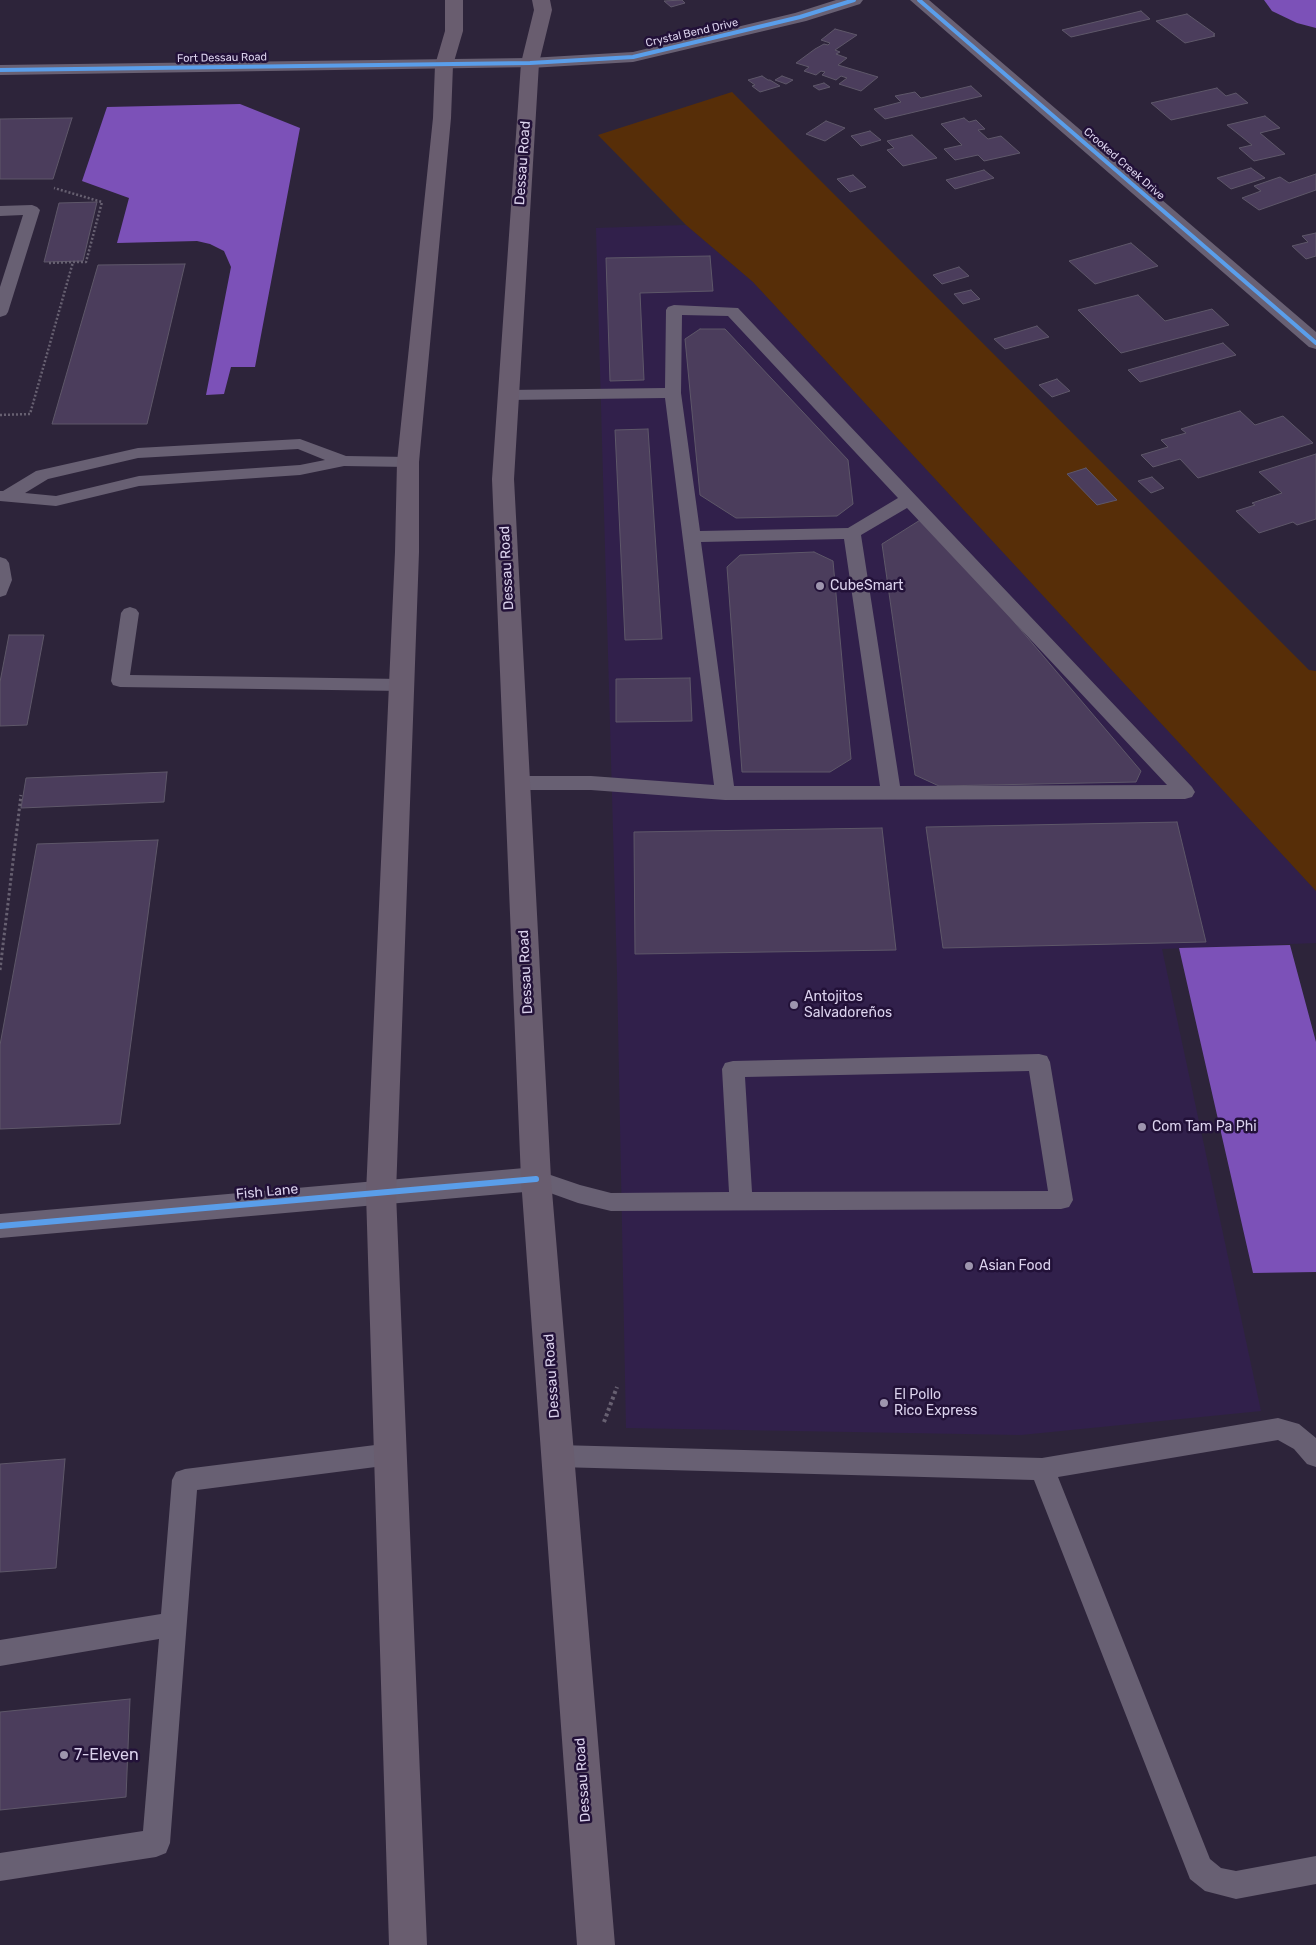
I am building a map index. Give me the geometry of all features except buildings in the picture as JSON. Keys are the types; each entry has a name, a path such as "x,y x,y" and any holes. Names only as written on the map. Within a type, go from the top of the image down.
{"main road":[{"path":"408,1945 381,1193 402,685 408,462 441,128 444,65 454,31 454,0"},
{"name":"Dessau Road","path":"541,0 543,10 530,63 503,478 536,1178 596,1945"}],"street":[{"name":"Crystal Bend Drive","path":"444,65 530,63 633,57 800,17 854,0"},
{"name":"Crooked Creek Drive","path":"919,0 1316,343"},
{"name":"Fort Dessau Road","path":"0,70 444,65"},
{"name":"Fish Lane","path":"0,1226 536,1178"}],"lane":[{"path":"0,211 32,210 6,276 0,312"},
{"path":"517,783 591,783 725,793 1185,792 732,311 674,310 673,393 725,793"},
{"path":"508,395 673,393"},
{"path":"4,496 42,475 138,453 300,444 344,461"},
{"path":"4,496 56,501 139,481 300,470 344,461 408,462"},
{"path":"692,536 852,533 909,499"},
{"path":"852,533 891,792"},
{"path":"0,563 3,580 0,591"},
{"path":"130,613 120,681 402,685"},
{"path":"536,1178 578,1194 611,1202 1061,1200 1039,1062 733,1069 741,1200"},
{"path":"558,1456 1042,1469 1278,1429 1290,1432 1303,1441 1316,1456"},
{"path":"0,1867 156,1843 185,1480 391,1454"},
{"path":"1042,1469 1200,1869 1215,1880 1236,1885 1316,1870"},
{"path":"0,1653 173,1624"}],"path":[{"path":"46,263 86,262 102,202 56,188 47,188"},
{"path":"0,415 30,414 73,262"},
{"path":"0,970 21,795"},
{"path":"602,1427 617,1387"}],"shaded area":[{"path":"732,92 1309,670 1316,671 1316,891 753,282 686,225 598,135"},
{"path":"240,104 300,128 255,367 231,367 224,394 206,395 231,267 224,251 210,244 197,241 117,243 129,198 82,181 107,107"},
{"path":"686,225 753,282 1316,891 1316,943 1162,949 1261,1411 1021,1435 626,1428 617,972 596,228"},
{"path":"1290,945 1316,1042 1316,1272 1253,1273 1179,948"}],"waterway":[{"path":"1291,0 1316,12"}],"cycle path":[{"path":"0,70 530,63 633,57 800,17 854,0"},
{"path":"919,0 1316,343"},
{"path":"0,1226 536,1179"}],"place":[{"name":"CubeSmart","path":"820,586"},
{"name":"Antojitos Salvadoreños","path":"794,1005"},
{"name":"Com Tam Pa Phi","path":"1142,1127"},
{"name":"Asian Food","path":"969,1266"},
{"name":"El Pollo Rico Express","path":"884,1403"},
{"name":"7-Eleven","path":"64,1755"}]}
